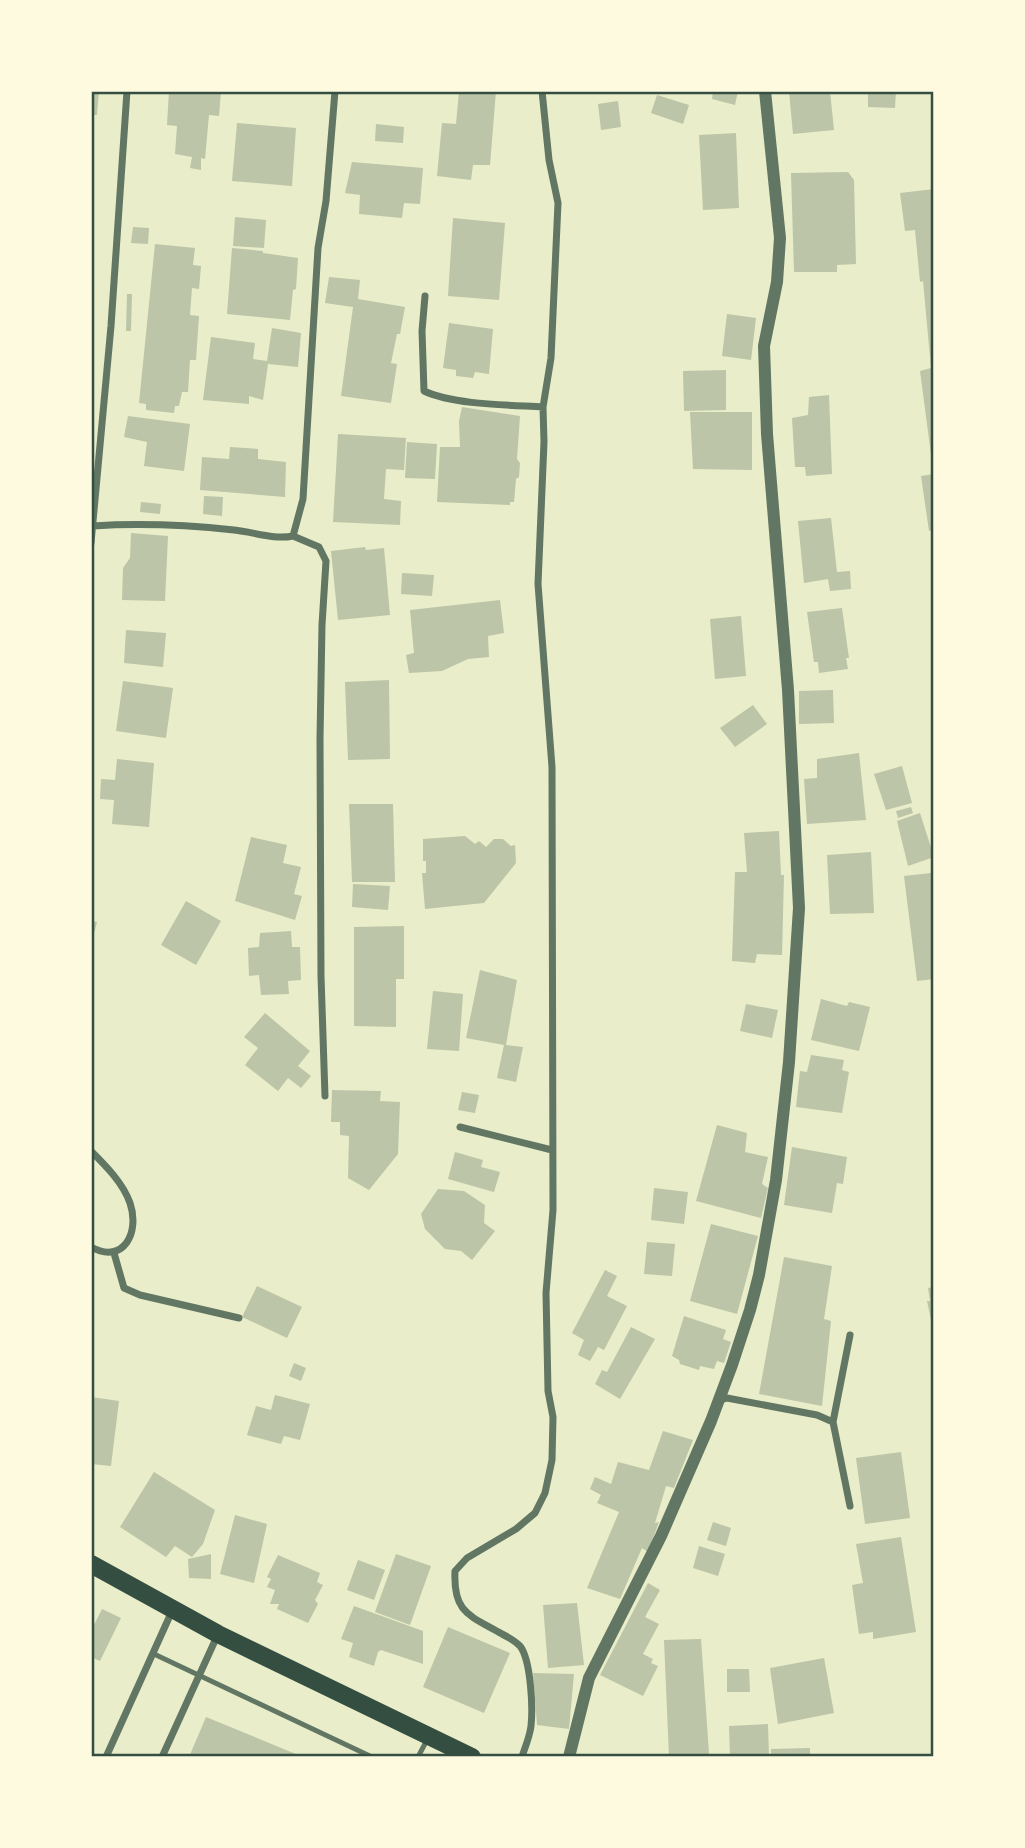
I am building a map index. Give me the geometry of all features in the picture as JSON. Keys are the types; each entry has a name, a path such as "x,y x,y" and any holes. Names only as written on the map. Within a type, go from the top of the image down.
{"main road":[{"path":"91,1564 218,1634 472,1757"}],"street":[{"path":"91,543 111,326 127,91"},
{"path":"293,536 303,499 318,248 326,201 335,91"},
{"path":"522,1757 531,1726 527,1662 520,1646 467,1613 456,1601 455,1571 467,1558 516,1529 535,1513 545,1493 552,1460 553,1417 548,1391 546,1293 553,1210 552,767 538,584 544,454 543,407 551,358 558,203 548,160 542,91"},
{"path":"569,1757 589,1678 661,1536 719,1401 750,1310 769,1228 789,1062 798,938 796,833 788,690 767,434 764,346 777,282 780,238 765,91"},
{"path":"425,296 422,331 424,391 486,403 543,407"},
{"path":"93,526 146,524 237,531 284,538 293,536 320,547 326,561 320,738 321,976 325,1096"},
{"path":"460,1127 552,1150"},
{"path":"91,1151 120,1184 131,1205 133,1221 131,1234 125,1245 114,1253 105,1253 91,1247"},
{"path":"114,1253 124,1288 239,1318"},
{"path":"850,1335 833,1422 850,1506"},
{"path":"719,1401 727,1398 817,1415 833,1422"},
{"path":"106,1757 173,1610"},
{"path":"162,1757 218,1634"}],"lane":[{"path":"154,1654 372,1757"},
{"path":"418,1757 429,1736"}],"building":[{"path":"91,91 99,91 97,115 91,115"},
{"path":"169,91 221,91 219,116 209,115 205,159 201,158 201,170 190,168 192,157 175,154 177,126 167,125"},
{"path":"459,91 496,91 490,165 473,165 471,180 437,176 442,123 456,124"},
{"path":"713,91 738,91 735,105 712,99"},
{"path":"789,91 830,91 834,130 793,134"},
{"path":"868,91 896,91 895,108 868,107"},
{"path":"657,95 689,105 683,124 651,113"},
{"path":"618,101 621,127 601,130 598,104"},
{"path":"237,123 296,128 292,186 232,181"},
{"path":"376,124 404,127 403,143 375,141"},
{"path":"736,133 739,208 703,210 699,135"},
{"path":"352,162 423,168 420,204 404,203 402,218 359,214 360,195 345,193"},
{"path":"848,172 854,180 856,264 837,265 837,272 794,272 791,173"},
{"path":"934,189 932,462 920,371 931,368 923,281 920,282 915,230 905,231 900,193"},
{"path":"235,217 266,220 264,248 233,246"},
{"path":"453,218 505,223 499,300 448,296"},
{"path":"133,227 149,228 148,244 131,243"},
{"path":"155,244 195,248 193,265 201,266 199,289 192,288 190,315 199,316 196,360 190,360 188,392 182,392 179,406 175,406 174,413 146,410 146,404 139,403"},
{"path":"232,248 298,258 290,320 227,314"},
{"path":"329,277 360,280 358,299 405,307 391,363 397,364 391,403 341,396 353,307 325,303"},
{"path":"127,294 132,294 131,331 126,331"},
{"path":"727,314 756,318 751,360 722,356"},
{"path":"449,323 493,329 489,374 475,372 473,378 456,376 456,370 443,368"},
{"path":"272,328 301,333 298,367 268,364 263,400 249,396 249,404 203,400 211,337 255,343 253,359 267,361"},
{"path":"726,370 726,410 684,411 683,371"},
{"path":"829,395 832,474 806,476 805,467 795,467 792,418 808,415 809,397"},
{"path":"462,407 520,416 517,459 520,463 519,477 516,479 514,502 510,502 510,505 437,502 440,447 460,447 459,421"},
{"path":"690,412 752,412 752,470 693,469"},
{"path":"128,416 190,424 184,471 144,466 147,442 124,437"},
{"path":"338,434 406,438 404,470 386,469 384,499 401,501 400,525 333,522"},
{"path":"407,442 437,444 435,479 405,478"},
{"path":"230,447 258,449 258,459 286,462 285,497 200,490 202,457 229,459"},
{"path":"934,474 934,530 929,531 921,476"},
{"path":"204,496 223,497 222,516 203,514"},
{"path":"141,502 161,504 160,514 140,512"},
{"path":"831,518 837,572 850,571 851,589 830,591 828,579 804,583 798,521"},
{"path":"131,533 168,536 165,601 122,600 123,568 130,558"},
{"path":"365,547 366,550 384,548 390,615 338,620 331,551"},
{"path":"402,573 434,575 432,596 401,594"},
{"path":"500,600 504,633 488,636 489,657 468,659 442,671 409,673 406,655 414,653 410,610"},
{"path":"842,608 848,669 819,673 818,662 814,662 807,612"},
{"path":"741,616 746,676 715,679 710,619"},
{"path":"126,630 166,633 163,667 124,663"},
{"path":"389,680 390,759 348,760 345,682"},
{"path":"123,681 173,688 166,738 116,731"},
{"path":"833,690 834,723 799,724 799,691"},
{"path":"753,705 767,724 735,747 720,728"},
{"path":"859,753 866,820 807,824 804,779 817,778 817,759"},
{"path":"117,759 154,763 149,827 112,824 114,800 100,799 101,779 115,780"},
{"path":"902,766 912,803 886,810 874,774"},
{"path":"349,804 393,804 395,882 352,882"},
{"path":"911,807 913,813 898,818 896,811"},
{"path":"920,813 934,857 908,866 897,821"},
{"path":"779,831 781,875 784,875 782,955 757,954 755,963 732,961 735,872 747,872 744,833"},
{"path":"465,836 475,844 479,841 486,847 494,839 503,839 511,846 515,845 516,863 484,903 425,909 422,873 426,873 426,861 423,861 423,839"},
{"path":"251,837 287,845 283,863 301,867 294,894 302,896 295,920 235,901"},
{"path":"871,852 874,913 830,914 827,855"},
{"path":"931,873 934,900 934,979 917,981 904,876"},
{"path":"353,884 390,886 388,910 352,907"},
{"path":"186,901 221,921 196,965 161,945"},
{"path":"91,921 97,922 92,942 91,942"},
{"path":"404,926 404,979 396,979 396,1027 354,1026 354,927"},
{"path":"291,931 292,947 300,947 301,980 288,981 289,994 261,995 259,975 249,976 248,948 259,947 260,933"},
{"path":"480,970 517,980 506,1045 523,1047 516,1082 497,1078 504,1045 466,1038"},
{"path":"433,991 463,994 459,1051 427,1049"},
{"path":"821,999 847,1006 849,1002 870,1007 859,1051 811,1040"},
{"path":"746,1004 778,1010 772,1038 740,1031"},
{"path":"265,1013 310,1051 298,1066 311,1076 301,1088 288,1078 278,1091 245,1065 258,1048 244,1037"},
{"path":"811,1055 844,1060 842,1070 849,1072 842,1113 796,1107 800,1071 807,1072"},
{"path":"332,1090 381,1091 380,1101 400,1102 398,1154 369,1190 348,1178 349,1136 340,1135 340,1122 331,1122"},
{"path":"462,1092 479,1095 475,1113 458,1110"},
{"path":"717,1125 747,1133 745,1152 768,1157 762,1184 768,1188 761,1218 696,1201"},
{"path":"792,1147 847,1157 843,1184 837,1183 832,1213 784,1205"},
{"path":"455,1152 483,1160 481,1167 500,1172 494,1192 448,1179"},
{"path":"654,1188 688,1192 684,1224 651,1220"},
{"path":"438,1189 464,1191 485,1205 484,1223 495,1231 472,1260 461,1251 445,1249 425,1229 421,1214"},
{"path":"711,1224 758,1236 737,1314 690,1301"},
{"path":"647,1242 675,1244 672,1276 644,1274"},
{"path":"784,1257 832,1266 824,1319 831,1321 822,1406 759,1394"},
{"path":"605,1270 617,1276 607,1296 627,1306 604,1350 598,1347 590,1361 578,1355 584,1340 572,1333"},
{"path":"257,1286 302,1307 287,1338 242,1317"},
{"path":"934,1287 933,1330 927,1301 930,1301 928,1288"},
{"path":"684,1316 726,1330 723,1339 731,1342 724,1363 717,1361 714,1369 700,1366 699,1370 680,1364 679,1360 672,1356"},
{"path":"631,1327 655,1339 620,1399 595,1384 602,1370 607,1372"},
{"path":"294,1363 306,1368 301,1381 289,1376"},
{"path":"275,1395 310,1404 300,1440 284,1436 281,1444 247,1435 256,1406 271,1410"},
{"path":"91,1397 119,1401 111,1466 91,1464"},
{"path":"663,1431 693,1440 674,1488 666,1486 655,1523 659,1522 648,1552 642,1548 620,1599 587,1588 619,1512 597,1503 601,1495 590,1489 595,1477 611,1484 618,1462 649,1470"},
{"path":"901,1452 910,1518 865,1524 856,1458"},
{"path":"154,1472 215,1510 203,1544 192,1557 175,1546 166,1557 120,1527"},
{"path":"235,1515 267,1524 254,1583 220,1574"},
{"path":"713,1522 731,1528 726,1546 707,1540"},
{"path":"901,1537 916,1632 873,1639 873,1632 859,1634 852,1585 863,1583 856,1544"},
{"path":"699,1546 725,1554 718,1576 693,1568"},
{"path":"211,1554 211,1579 189,1578 188,1559"},
{"path":"396,1554 431,1566 410,1625 375,1612"},
{"path":"278,1555 320,1573 317,1582 323,1585 315,1600 318,1604 308,1623 277,1609 279,1604 270,1604 275,1590 267,1587 271,1579 267,1577"},
{"path":"358,1560 385,1570 374,1600 347,1590"},
{"path":"648,1583 660,1590 645,1617 659,1624 643,1654 653,1659 651,1663 658,1666 643,1696 600,1675"},
{"path":"577,1603 584,1665 548,1668 543,1605"},
{"path":"354,1606 423,1631 423,1664 381,1650 374,1666 349,1657 353,1643 341,1639"},
{"path":"102,1609 121,1618 100,1661 91,1657 91,1631"},
{"path":"448,1627 510,1653 484,1713 423,1687"},
{"path":"701,1639 709,1753 706,1757 669,1757 664,1640"},
{"path":"824,1658 834,1713 778,1724 770,1668"},
{"path":"727,1669 749,1669 750,1692 727,1692"},
{"path":"533,1673 574,1674 569,1729 537,1725"},
{"path":"206,1717 303,1757 189,1757"},
{"path":"768,1724 769,1757 730,1757 729,1726"},
{"path":"810,1748 810,1757 771,1757 771,1749"}]}
